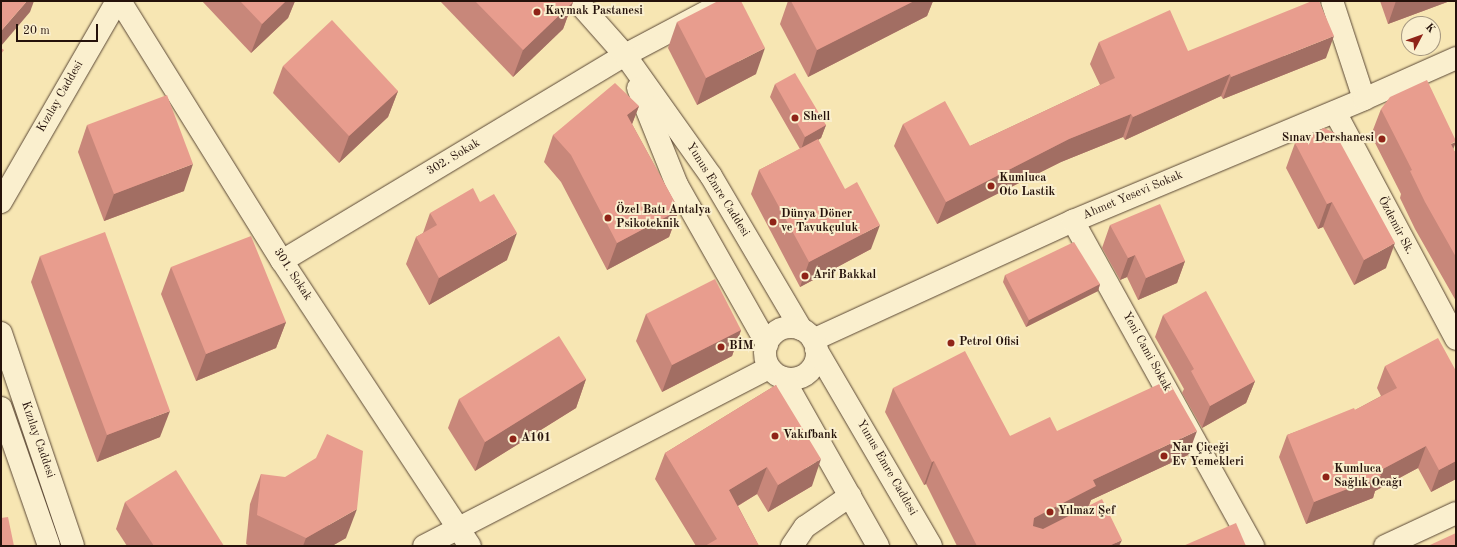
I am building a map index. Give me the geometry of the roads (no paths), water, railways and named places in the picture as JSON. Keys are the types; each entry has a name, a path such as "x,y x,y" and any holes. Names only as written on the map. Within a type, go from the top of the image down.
{"street":[{"name":"Kızılay Caddesi","path":"2,203 117,1"},
{"name":"301. Sokak","path":"120,1 282,261 470,546"},
{"name":"Yunus Emre Caddesi","path":"578,1 625,55 711,176 810,340 931,546"},
{"name":"302. Sokak","path":"282,261 625,55 727,1"},
{"path":"1332,1 1364,99"},
{"name":"Yunus Emre Caddesi","path":"625,55 677,185 767,344"},
{"name":"Ahmet Yesevi Sokak","path":"810,340 1073,221 1335,112 1456,58"},
{"name":"Özdemir Sk.","path":"1335,112 1456,340"},
{"name":"Yeni Cami Sokak","path":"1073,221 1253,546"},
{"path":"424,546 458,526 776,373 792,379 808,373 813,366 810,340 784,328 770,337 767,344 766,360 776,373 850,496 878,546"},
{"name":"Kızılay Caddesi","path":"1,333 73,546"},
{"name":"Kızılay Caddesi","path":"1,408 49,546"},
{"path":"792,546 805,527 850,496"},
{"path":"1384,546 1456,513"}],"place":[{"name":"Kaymak Pastanesi","path":"537,12"},
{"name":"Shell","path":"795,118"},
{"name":"Sınav Dershanesi","path":"1382,139"},
{"name":"Kumluca Oto Lastik","path":"991,186"},
{"name":"Özel Batı Antalya Psikoteknik","path":"608,218"},
{"name":"Dünya Döner ve Tavukçuluk","path":"773,222"},
{"name":"Arif Bakkal","path":"805,276"},
{"name":"Petrol Ofisi","path":"951,343"},
{"name":"BİM","path":"721,347"},
{"name":"Vakıfbank","path":"775,436"},
{"name":"A101","path":"513,439"},
{"name":"Nar Çiçeği Ev Yemekleri","path":"1164,456"},
{"name":"Kumluca Sağlık Ocağı","path":"1326,477"},
{"name":"Yılmaz Şef","path":"1050,512"}]}
